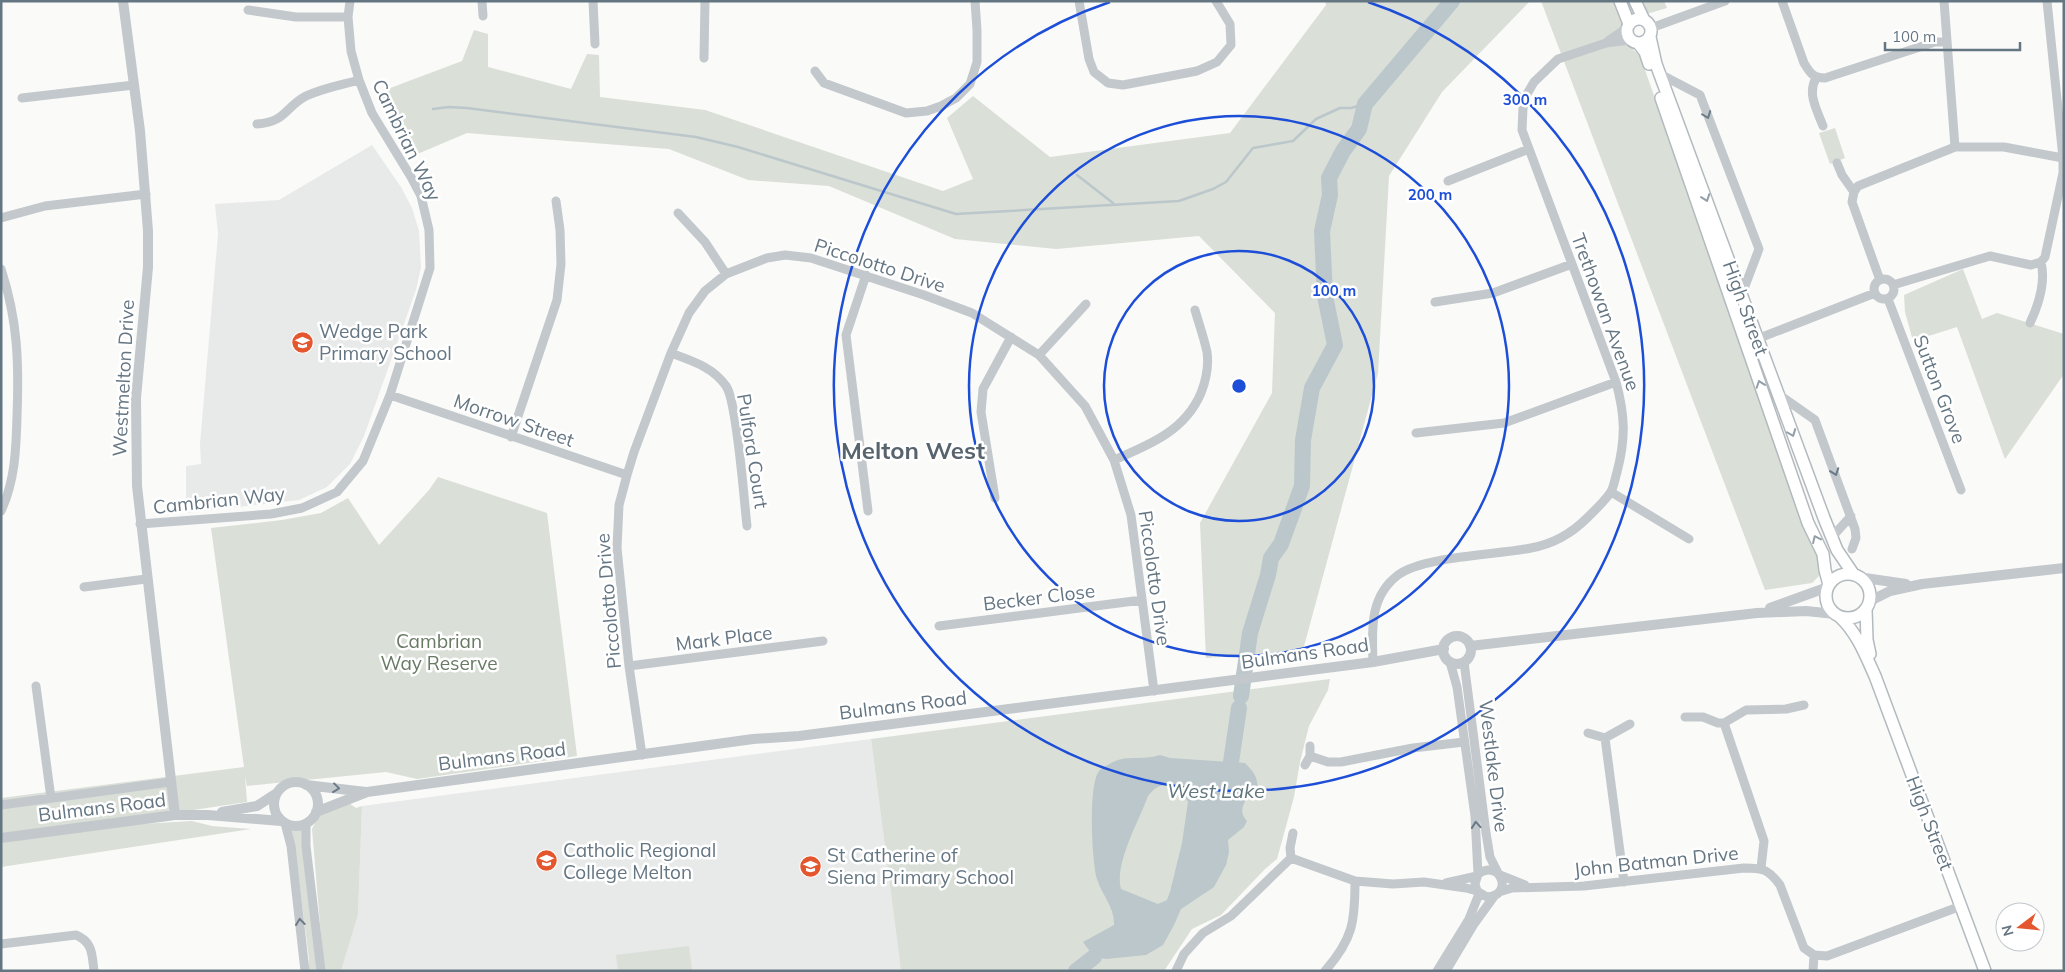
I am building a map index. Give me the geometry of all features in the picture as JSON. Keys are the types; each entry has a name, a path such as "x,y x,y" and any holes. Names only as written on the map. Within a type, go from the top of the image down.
{"main road":[{"path":"1620,1 1628,26 1628,36 1634,42 1646,41 1648,28 1636,19 1628,26"},
{"name":"High Street","path":"1635,1 1648,28 1660,74 1832,537 1843,562 1856,576"},
{"name":"High Street","path":"1634,42 1645,52 1808,524 1823,554 1824,570 1829,586"},
{"path":"1856,576 1868,587 1870,600 1866,608 1858,616 1852,618 1837,615 1830,610 1826,599 1829,586 1836,578 1856,576"},
{"name":"High Street","path":"1866,608 1867,640 1875,676"},
{"name":"High Street","path":"1837,615 1852,629 1875,676 1985,971"}],"street":[{"name":"Westmelton Drive","path":"123,1 146,194 148,267 136,398 135,442 140,524 175,815"},
{"name":"Cambrian Way","path":"140,524 271,514 302,508 337,492 363,461 390,395 430,268 429,230 420,196 411,177 372,114 359,80 351,51 348,17 350,1"},
{"path":"482,1 483,16"},
{"path":"593,1 595,44"},
{"path":"704,58 705,1"},
{"path":"815,71 824,83 906,113 927,111 941,106 956,98 970,84 977,62 978,30 975,1"},
{"path":"1079,1 1089,59 1094,72 1108,83 1123,85 1197,71 1217,62 1231,45 1230,24 1216,1"},
{"path":"1648,28 1725,1"},
{"path":"1782,1 1804,63 1809,72 1816,78 1825,78 1935,42 1947,42"},
{"path":"1944,1 1955,147"},
{"path":"2030,324 2042,286 2041,262 2048,250 2063,174 2047,1"},
{"path":"248,10 296,17 348,17"},
{"name":"Trethowan Avenue","path":"1373,662 1373,614 1376,602 1398,575 1413,568 1432,563 1532,548 1556,542 1579,526 1611,492 1621,458 1625,430 1623,407 1616,382 1522,130 1523,108 1527,94 1534,82 1558,59 1606,42 1628,26"},
{"name":"Trethowan Avenue","path":"1606,42 1634,42"},
{"path":"1660,74 1700,96 1748,218 1758,249 1742,294"},
{"path":"1816,78 1811,87 1823,126"},
{"path":"257,124 279,119 304,97 325,88 359,80"},
{"path":"22,98 134,85"},
{"path":"1880,280 1852,202 1854,192 1858,186 1955,147 2004,147 2063,158"},
{"path":"1448,181 1529,149"},
{"path":"1837,163 1842,175 1854,192"},
{"path":"1,218 45,206 146,194"},
{"path":"511,437 557,300 561,264 560,230 556,201"},
{"path":"678,214 705,242 726,274"},
{"name":"Piccolotto Drive","path":"642,755 629,666 617,548 619,505 627,475 634,452 689,313 705,291 726,274 767,258 785,255 811,258 866,275 972,313 1011,336 1039,356 1085,406 1114,460 1131,515 1154,691"},
{"path":"1893,285 1990,256 2031,265 2041,262"},
{"path":"1435,302 1493,293 1572,264"},
{"path":"1,269 16,330 19,360 14,469 9,494 1,511"},
{"path":"866,275 846,335 868,511"},
{"path":"1880,280 1887,280 1893,285 1893,294 1888,299 1880,299 1875,293 1875,284 1880,280"},
{"path":"1757,338 1875,293"},
{"name":"Sutton Grove","path":"1888,299 1961,490"},
{"path":"1039,356 1086,304"},
{"path":"1114,460 1152,443 1170,432 1186,418 1197,402 1204,385 1207,369 1207,352 1195,310"},
{"path":"995,498 981,412 983,388 1011,336"},
{"name":"Pulford Court","path":"672,353 708,368 727,387 733,408 748,526"},
{"path":"1416,433 1504,423 1616,382"},
{"path":"1778,394 1815,420 1855,529 1856,538 1852,549"},
{"name":"Morrow Street","path":"390,395 627,475"},
{"path":"1611,492 1689,539"},
{"path":"1832,537 1851,516"},
{"path":"1866,608 1874,599 1890,591 1922,584 2064,568"},
{"path":"1856,576 1900,583 1922,584"},
{"path":"84,587 146,579"},
{"path":"1757,613 1829,586"},
{"name":"Becker Close","path":"939,626 1142,600"},
{"path":"1470,646 1757,613 1806,611 1837,615"},
{"path":"1456,636 1465,638 1470,646 1470,655 1464,662 1457,664 1450,662 1445,656 1444,648 1448,640 1456,636"},
{"name":"Mark Place","path":"629,666 823,641"},
{"name":"Bulmans Road","path":"316,812 367,792 444,780 753,739 799,736 1154,691 1373,662 1444,648"},
{"name":"Westlake Drive","path":"1450,662 1457,687 1475,816 1478,875"},
{"name":"Westlake Drive","path":"1464,662 1486,833 1490,857 1499,874"},
{"path":"36,686 51,798"},
{"path":"1685,717 1702,717 1718,723 1724,723 1746,710 1786,709 1804,705"},
{"path":"1724,723 1764,842 1762,868"},
{"path":"1588,733 1605,738 1630,724"},
{"path":"1605,738 1624,882"},
{"path":"1310,756 1328,762 1341,762 1413,748 1464,742"},
{"path":"1305,765 1310,756 1310,746"},
{"path":"1,805 170,782"},
{"path":"283,822 295,826 306,824 316,812 316,796 305,784 289,783 277,793 274,808 283,822 290,846 305,956 305,971"},
{"name":"Bulmans Road","path":"305,784 367,792"},
{"name":"Bulmans Road","path":"208,815 257,806 277,793"},
{"name":"Bulmans Road","path":"1,838 175,815 208,815 283,822"},
{"path":"306,824 320,954 320,971"},
{"path":"1291,858 1290,848 1293,833"},
{"path":"1291,858 1355,881 1393,884 1424,882 1478,892 1487,897 1497,894"},
{"path":"1176,971 1184,954 1203,933 1231,916 1291,858"},
{"name":"John Batman Drive","path":"1497,894 1512,888 1584,886 1744,868 1762,868 1774,877 1780,885 1804,948 1814,955"},
{"path":"1439,884 1478,875 1488,869 1499,874 1502,884 1497,894 1474,924 1446,971"},
{"name":"John Batman Drive","path":"1499,874 1511,881 1533,887"},
{"path":"1437,971 1470,919 1478,892 1475,884 1478,875"},
{"path":"1325,971 1342,950 1351,931 1355,912 1355,881"},
{"path":"297,894 312,892"},
{"path":"1813,971 1814,955 1827,956 1962,906"},
{"path":"1,944 76,935 84,938 91,948 94,971"},
{"path":"305,956 320,954"}],"shaded area":[{"name":"Wedge Park Primary School","path":"372,145 401,187 412,208 419,231 421,267 416,290 364,436 350,464 327,487 299,500 186,513 186,466 201,464 200,444 218,234 215,204 279,200"},
{"name":"Catholic Regional College Melton","path":"871,739 901,971 341,971 358,915 362,806"}],"green space":[{"path":"1325,1 1530,1 1442,92 1389,176 1378,373 1303,650 1206,658 1200,523 1272,393 1275,313 1199,236 1056,249 955,239 829,186 748,180 669,149 467,133 415,155 394,126 377,93 462,61 474,30 488,34 488,67 571,89 587,54 599,55 600,97 705,110 943,191 973,179 947,118 973,96 1050,157 1230,133 1326,5"},
{"path":"1541,1 1664,1 1667,8 1650,13 1622,16 1623,34 1631,48 1640,56 1820,563 1819,576 1812,583 1765,590"},
{"path":"1835,128 1845,158 1830,164 1819,133"},
{"path":"1963,269 1982,319 1997,313 2064,334 2064,374 2005,459 1957,327 1913,341 1905,312 1904,295"},
{"name":"Cambrian Way Reserve","path":"438,477 547,513 577,756 417,779 386,772 247,786 245,777 247,802 73,828 192,821 212,826 251,829 1,867 1,798 244,767 211,528 282,520 321,513 348,498 379,545 429,490"},
{"path":"1330,679 1328,690 1309,726 1294,797 1277,859 1221,915 1192,929 1164,971 901,971 871,739"},
{"path":"342,798 356,808 362,806 358,915 341,971 324,971 312,829 324,805"},
{"path":"289,821 305,821 317,971 308,971 309,959 294,841"},
{"path":"689,946 692,971 618,971 616,955"}],"water":[{"name":"West Lake","path":"1155,756 1245,763 1255,775 1257,790 1249,796 1242,808 1247,821 1244,827 1228,840 1229,852 1226,865 1214,887 1181,909 1163,945 1146,955 1106,959 1094,957 1083,942 1114,925 1110,907 1099,885 1095,870 1092,804 1097,776 1101,769 1118,760","holes":["1169,784 1183,794 1188,802 1182,843 1167,900 1158,904 1121,889 1121,867 1124,855 1148,796 1157,787"]}],"waterway":[{"path":"1241,696 1250,633 1268,575 1271,558 1281,544 1302,486 1303,440 1312,388 1335,345 1325,296 1322,231 1330,195 1329,178 1343,151 1359,129 1365,104 1452,1"},
{"path":"433,109 449,107 467,108 696,137 738,147 956,214 1179,201 1213,189 1226,182 1253,148 1293,141 1316,119 1340,108 1351,108 1365,104"},
{"path":"1077,175 1113,203"},
{"path":"1231,762 1239,708"},
{"path":"1076,971 1094,957"}],"place":[{"name":"Wedge Park Primary School","path":"303,342"},
{"name":"Catholic Regional College Melton","path":"547,861"},
{"name":"St Catherine of Siena Primary School","path":"811,866"}],"district":[{"name":"Melton West","path":"913,451"}]}
